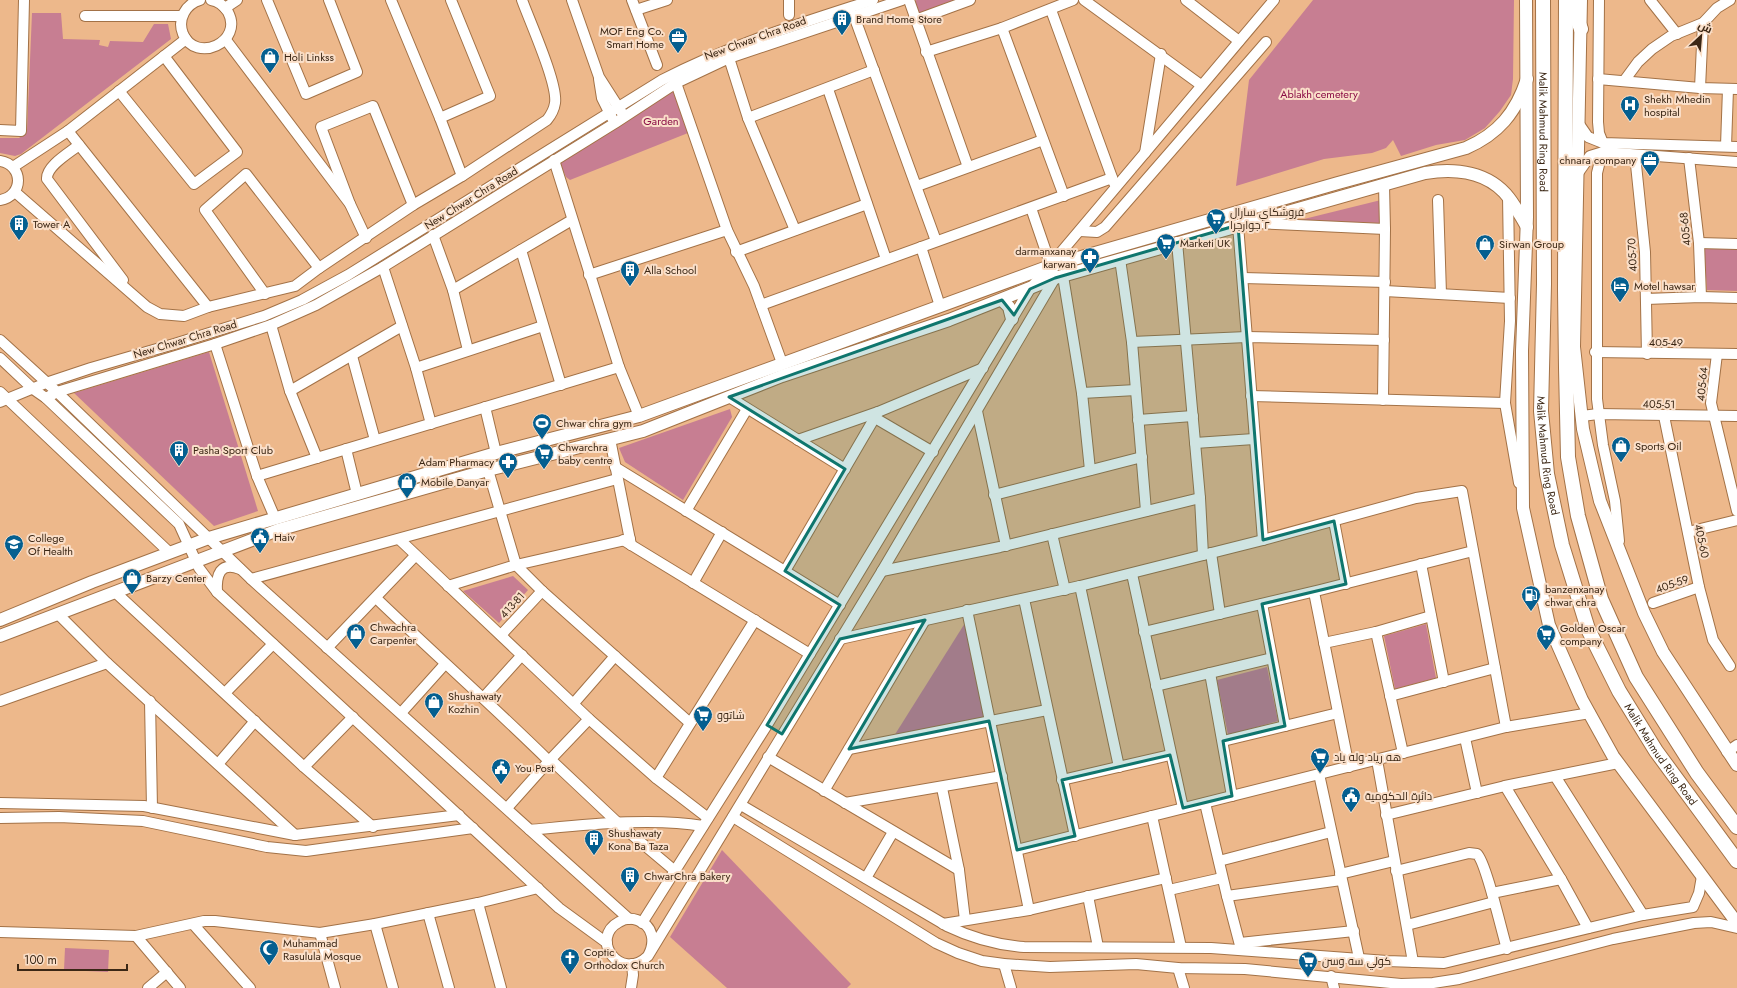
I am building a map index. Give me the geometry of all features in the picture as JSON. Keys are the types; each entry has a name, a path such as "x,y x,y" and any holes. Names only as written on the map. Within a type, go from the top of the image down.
{"highway":[{"name":"Malik Mahmud Ring Road","path":"1543,0 1544,284 1541,411 1547,474 1562,545 1588,628 1619,691 1656,751 1737,861"},
{"name":"Malik Mahmud Ring Road","path":"1566,0 1564,290 1570,464 1578,516 1601,598 1636,677 1697,773 1737,827"},
{"path":"1570,0 1581,29"},
{"path":"1566,368 1574,347"}],"main road":[{"path":"1526,0 1527,227 1522,358 1523,508 1549,625 1590,713 1618,763 1737,923"},
{"path":"1581,0 1574,347 1583,429 1600,501 1621,555 1663,652 1732,748 1737,765"},
{"path":"0,620 92,582 209,538 496,453 639,416 782,362 1050,266 1338,183 1466,148 1494,132 1505,121 1515,109 1526,79"},
{"path":"0,636 278,530 488,470 643,431 782,376 949,320 1059,277 1177,242 1384,185 1443,170 1462,171 1480,176 1491,182 1508,196 1527,227"},
{"path":"1331,200 1338,183"},
{"path":"1002,300 1009,307 1012,319"}],"street":[{"path":"0,130 21,131 24,0"},
{"path":"200,0 192,4 182,16 181,28 186,40 203,49 215,47 226,40 229,34 231,20 225,8 213,0"},
{"path":"225,8 237,0"},
{"path":"267,0 306,94 358,72 329,0"},
{"path":"391,0 440,118 462,176"},
{"path":"440,118 490,96 451,0"},
{"path":"15,192 154,311 170,316 191,315 208,307 295,286 319,268 413,206 542,124 553,111 555,104 555,87 522,0"},
{"path":"572,0 599,77 602,98 614,110 624,116"},
{"path":"632,0 657,65"},
{"path":"636,10 667,0"},
{"path":"789,0 789,15"},
{"name":"New Chwar Chra Road","path":"4,401 46,383 264,316 302,300 370,261 657,83 697,62 763,37 873,0"},
{"name":"New Chwar Chra Road","path":"46,398 57,392 215,344 271,325 316,305 379,270 615,123 676,83 729,58 902,0"},
{"path":"909,0 926,52 968,167"},
{"path":"914,18 921,18 970,0"},
{"path":"926,52 1002,28 1051,10 1073,0"},
{"path":"1084,0 1161,54 1201,85"},
{"path":"1186,0 1239,41"},
{"path":"642,923 767,725 1030,289 1274,0"},
{"path":"1599,0 1598,127 1605,148 1597,169 1595,352 1598,414 1615,501 1621,555"},
{"path":"1650,0 1677,34"},
{"path":"1624,82 1638,62 1652,49 1677,34 1703,23 1717,8 1730,0"},
{"path":"1051,10 1116,188"},
{"path":"84,16 182,16"},
{"path":"854,16 936,241"},
{"path":"1700,88 1703,23"},
{"path":"1002,28 1064,196"},
{"path":"13,167 68,131 186,40"},
{"path":"226,40 350,204"},
{"path":"1080,231 1097,232 1105,227 1266,42"},
{"path":"1145,153 1161,54"},
{"path":"119,91 194,184 237,152 164,56"},
{"path":"729,58 748,118 795,230"},
{"path":"748,118 828,89 874,70"},
{"path":"1598,79 1700,88 1733,89 1726,146"},
{"path":"676,83 727,230 736,252 754,286 782,362"},
{"path":"828,89 886,259"},
{"path":"366,238 350,204 321,128 373,106 413,206"},
{"path":"614,110 615,123"},
{"path":"1579,124 1588,137 1605,148 1635,155 1737,162"},
{"path":"68,131 208,307"},
{"path":"916,186 1043,140"},
{"path":"79,145 50,169 46,175 47,179 137,298"},
{"path":"1578,173 1590,156 1605,148 1737,147"},
{"name":"405-70","path":"1635,155 1645,252 1647,354"},
{"name":"405-68","path":"1689,158 1699,243 1701,297"},
{"path":"554,160 619,367 639,416"},
{"path":"0,161 13,167 18,176 19,182 15,192 6,199 0,200"},
{"path":"265,294 205,210 246,174 319,268"},
{"path":"761,305 1112,178"},
{"path":"1383,400 1385,287 1384,185"},
{"path":"1508,196 1510,298 1505,403 1523,508"},
{"path":"1438,200 1441,294"},
{"path":"736,252 867,204"},
{"path":"1031,208 1050,266 1059,277 1082,393 1090,470"},
{"path":"453,290 572,220"},
{"path":"1263,540 1254,439 1243,278 1242,224 1385,229"},
{"path":"589,275 727,230"},
{"path":"433,236 453,290 468,350"},
{"path":"1177,242 1200,498 1207,554 1220,614"},
{"path":"1699,243 1737,244"},
{"path":"921,248 940,306"},
{"path":"521,250 561,385"},
{"path":"1120,259 1132,342 1146,511"},
{"path":"379,270 402,326 416,368 431,424"},
{"path":"629,919 617,922 613,926 609,931 607,943 608,949 615,959 626,964 632,964 638,963 648,956 882,571 976,411 1059,277"},
{"path":"1243,278 1385,287 1441,294 1510,298"},
{"path":"1646,299 1701,297 1737,298"},
{"path":"271,325 290,391 317,458"},
{"path":"290,391 402,326"},
{"path":"416,368 543,326"},
{"path":"1004,332 1020,341"},
{"path":"1132,342 1247,338 1384,340"},
{"path":"0,340 57,392 240,569 327,648 629,919 642,923 648,928 653,938 651,950 648,956"},
{"path":"215,344 256,476 275,518"},
{"name":"405-49","path":"1595,352 1647,354 1737,354"},
{"name":"405-64","path":"1717,354 1710,403 1732,474 1737,511"},
{"path":"352,356 375,440"},
{"path":"0,358 33,389 46,398 180,524 190,545 195,561 203,575 218,592 538,888 571,917 607,943"},
{"path":"1508,358 1522,358"},
{"path":"256,476 619,367"},
{"path":"798,440 877,415 983,368"},
{"path":"1082,393 1136,390"},
{"path":"0,392 4,401 170,553"},
{"path":"1251,396 1505,403"},
{"path":"729,397 845,469"},
{"path":"484,407 496,453"},
{"path":"686,510 747,409"},
{"path":"976,411 1006,546"},
{"name":"405-51","path":"1582,416 1598,414 1737,416"},
{"path":"877,415 933,452"},
{"path":"785,571 877,415"},
{"path":"1138,420 1193,416"},
{"name":"405-60","path":"1664,416 1699,587 1713,640 1730,666"},
{"path":"610,439 628,541"},
{"path":"1195,443 1254,439"},
{"path":"346,449 357,494"},
{"path":"994,495 1142,457"},
{"path":"615,467 840,605"},
{"path":"488,470 516,565 542,591 690,723"},
{"path":"251,579 617,479"},
{"path":"840,639 967,610 1065,590 1263,540 1416,498 1462,491 1506,727"},
{"path":"882,571 1006,546 1200,498"},
{"path":"1688,532 1737,520"},
{"path":"1334,521 1346,584"},
{"path":"693,583 722,532"},
{"path":"1052,534 1065,590"},
{"path":"399,538 415,556 590,719 706,822"},
{"path":"448,586 516,565 628,541 693,583 810,654"},
{"path":"1144,632 1314,592 1473,551"},
{"path":"327,648 415,556"},
{"path":"1421,564 1444,682"},
{"path":"218,592 216,579 219,572 225,567 233,566 240,569"},
{"path":"1132,574 1170,755 1183,808"},
{"path":"1080,586 1119,767"},
{"name":"405-59","path":"1653,603 1699,587"},
{"name":"413-81","path":"501,635 542,591"},
{"path":"115,592 304,766 373,827"},
{"path":"1314,592 1349,767"},
{"path":"376,598 444,664 484,697 549,760 618,823 675,871"},
{"path":"1024,599 1074,836"},
{"path":"1262,604 1285,726"},
{"path":"967,610 1029,910"},
{"path":"58,614 107,663 295,835"},
{"path":"1324,643 1376,632 1431,616"},
{"path":"656,778 755,620"},
{"path":"824,791 925,620"},
{"path":"1376,632 1402,753"},
{"path":"225,693 273,644"},
{"path":"484,697 522,655"},
{"path":"574,703 615,656"},
{"path":"1156,686 1272,658"},
{"path":"0,701 107,663"},
{"path":"401,713 444,664"},
{"path":"1390,696 1495,668"},
{"path":"1210,673 1224,741 1232,796"},
{"path":"150,701 152,808"},
{"path":"849,749 1047,710"},
{"path":"1224,741 1338,713"},
{"path":"1017,850 1506,727 1590,713"},
{"path":"304,766 353,717"},
{"path":"507,808 549,760 590,719"},
{"path":"218,764 255,721"},
{"path":"767,725 782,734"},
{"path":"1465,738 1477,793"},
{"path":"1062,780 1170,755"},
{"path":"768,757 959,870"},
{"path":"1377,760 1396,872 1408,925 1413,962"},
{"path":"1386,815 1505,786 1618,763"},
{"path":"1320,774 1359,958"},
{"path":"845,803 942,788 1002,776"},
{"path":"1555,776 1643,915"},
{"path":"1505,786 1561,879 1588,928"},
{"path":"942,788 959,870 966,920"},
{"path":"0,803 152,808 295,835 373,827 459,815"},
{"path":"1205,803 1226,896 1241,946"},
{"path":"60,817 61,804"},
{"path":"741,805 943,924 969,936 1004,946 1181,948 1241,946 1354,931"},
{"path":"1152,816 1181,948"},
{"path":"0,818 60,817 142,821 267,847 306,851 473,828"},
{"path":"733,818 936,943 982,961 1004,964 1050,967 1136,964 1178,968 1245,968 1401,984 1433,983 1459,979 1612,939 1694,922 1711,922 1737,928"},
{"path":"530,830 618,823 706,822"},
{"path":"866,878 893,832"},
{"path":"1218,861 1332,832"},
{"path":"1396,872 1473,853 1479,856 1493,897 1507,949"},
{"path":"1226,896 1341,877 1394,861"},
{"path":"1241,946 1359,958 1444,963 1643,915 1693,907 1699,893 1702,876"},
{"path":"943,924 1029,910 1166,878"},
{"path":"1169,890 1222,878"},
{"path":"1408,925 1493,897 1561,879"},
{"path":"0,932 136,936 214,921 320,933 375,924 478,903 538,888"},
{"path":"1088,896 1098,947"},
{"path":"478,903 501,988"},
{"path":"428,913 449,988"},
{"path":"193,924 250,988"},
{"path":"375,924 393,988"},
{"path":"1608,924 1612,939"},
{"path":"320,933 335,988"},
{"path":"136,936 180,988"},
{"path":"1134,947 1136,964"},
{"path":"632,964 634,986"},
{"path":"1004,964 1012,988"},
{"path":"1178,968 1184,988"},
{"path":"148,988 167,972"},
{"path":"1331,976 1334,988"}],"highlighted area":[{"path":"1238,225 1263,540 1334,521 1346,584 1262,604 1285,726 1223,741 1232,796 1183,808 1170,755 1062,780 1075,836 1017,850 989,721 849,749 925,620 840,639 782,734 767,725 840,605 785,571 845,469 729,397 1002,300 1014,315 1030,289 1055,278"}],"green space":[{"path":"959,0 918,15 914,1"},
{"name":"Ablakh cemetery","path":"1313,0 1514,0 1513,79 1511,95 1500,111 1485,128 1465,140 1436,145 1401,156 1393,140 1386,148 1372,153 1324,159 1236,186 1249,80"},
{"path":"32,13 61,13 63,39 100,40 99,45 108,47 110,41 143,42 154,24 168,24 171,39 21,154 15,156 0,153 0,138 19,138 27,131"},
{"name":"Garden","path":"673,89 688,133 570,180 566,177 558,159"},
{"path":"1381,200 1381,223 1296,221"},
{"path":"1704,247 1737,247 1737,291 1707,290"},
{"path":"209,352 258,511 214,526 74,393"},
{"path":"730,409 732,417 683,500 625,462 619,448"},
{"path":"513,576 528,590 499,623 463,591"},
{"path":"965,623 984,717 894,736"},
{"path":"1426,624 1436,678 1395,689 1384,636"},
{"path":"1267,667 1278,721 1228,735 1217,680"},
{"path":"722,850 851,984 847,988 727,988 670,937"},
{"path":"65,948 109,950 108,972 64,970"}],"place":[{"name":"Brand Home Store","path":"842,36"},
{"name":"MOF Eng Co. Smart Home","path":"678,54"},
{"name":"Holi Linkss","path":"270,74"},
{"name":"Shekh Mhedin hospital","path":"1630,122"},
{"name":"chnara company","path":"1650,177"},
{"name":"فروشكاي سارال ٢ جوارجرا","path":"1216,235"},
{"name":"Tower A","path":"19,241"},
{"name":"Marketi UK","path":"1166,260"},
{"name":"Sirwan Group","path":"1485,261"},
{"name":"darmanxanay karwan","path":"1090,274"},
{"name":"Alla School","path":"630,287"},
{"name":"Motel hawsar","path":"1620,303"},
{"name":"Chwar chra gym","path":"542,440"},
{"name":"Sports Oil","path":"1621,463"},
{"name":"Pasha Sport Club","path":"179,467"},
{"name":"Chwarchra baby centre","path":"544,470"},
{"name":"Adam Pharmacy","path":"508,479"},
{"name":"Mobile Danyar","path":"407,499"},
{"name":"Haiv","path":"260,554"},
{"name":"College Of Health","path":"14,561"},
{"name":"Barzy Center","path":"132,595"},
{"name":"banzenxanay chwar chra","path":"1531,612"},
{"name":"Chwachra Carpenter","path":"356,650"},
{"name":"Golden Oscar company","path":"1546,651"},
{"name":"Shushawaty Kozhin","path":"434,719"},
{"name":"شاتوو","path":"703,732"},
{"name":"هه رياد وله ياد","path":"1320,774"},
{"name":"You Post","path":"501,785"},
{"name":"دائرة الحكومية","path":"1351,813"},
{"name":"Shushawaty Kona Ba Taza","path":"594,856"},
{"name":"ChwarChra Bakery","path":"630,893"},
{"name":"Muhammad Rasulula Mosque","path":"269,966"},
{"name":"Coptic Orthodox Church","path":"570,975"},
{"name":"كولي سه وسن","path":"1308,978"}]}
